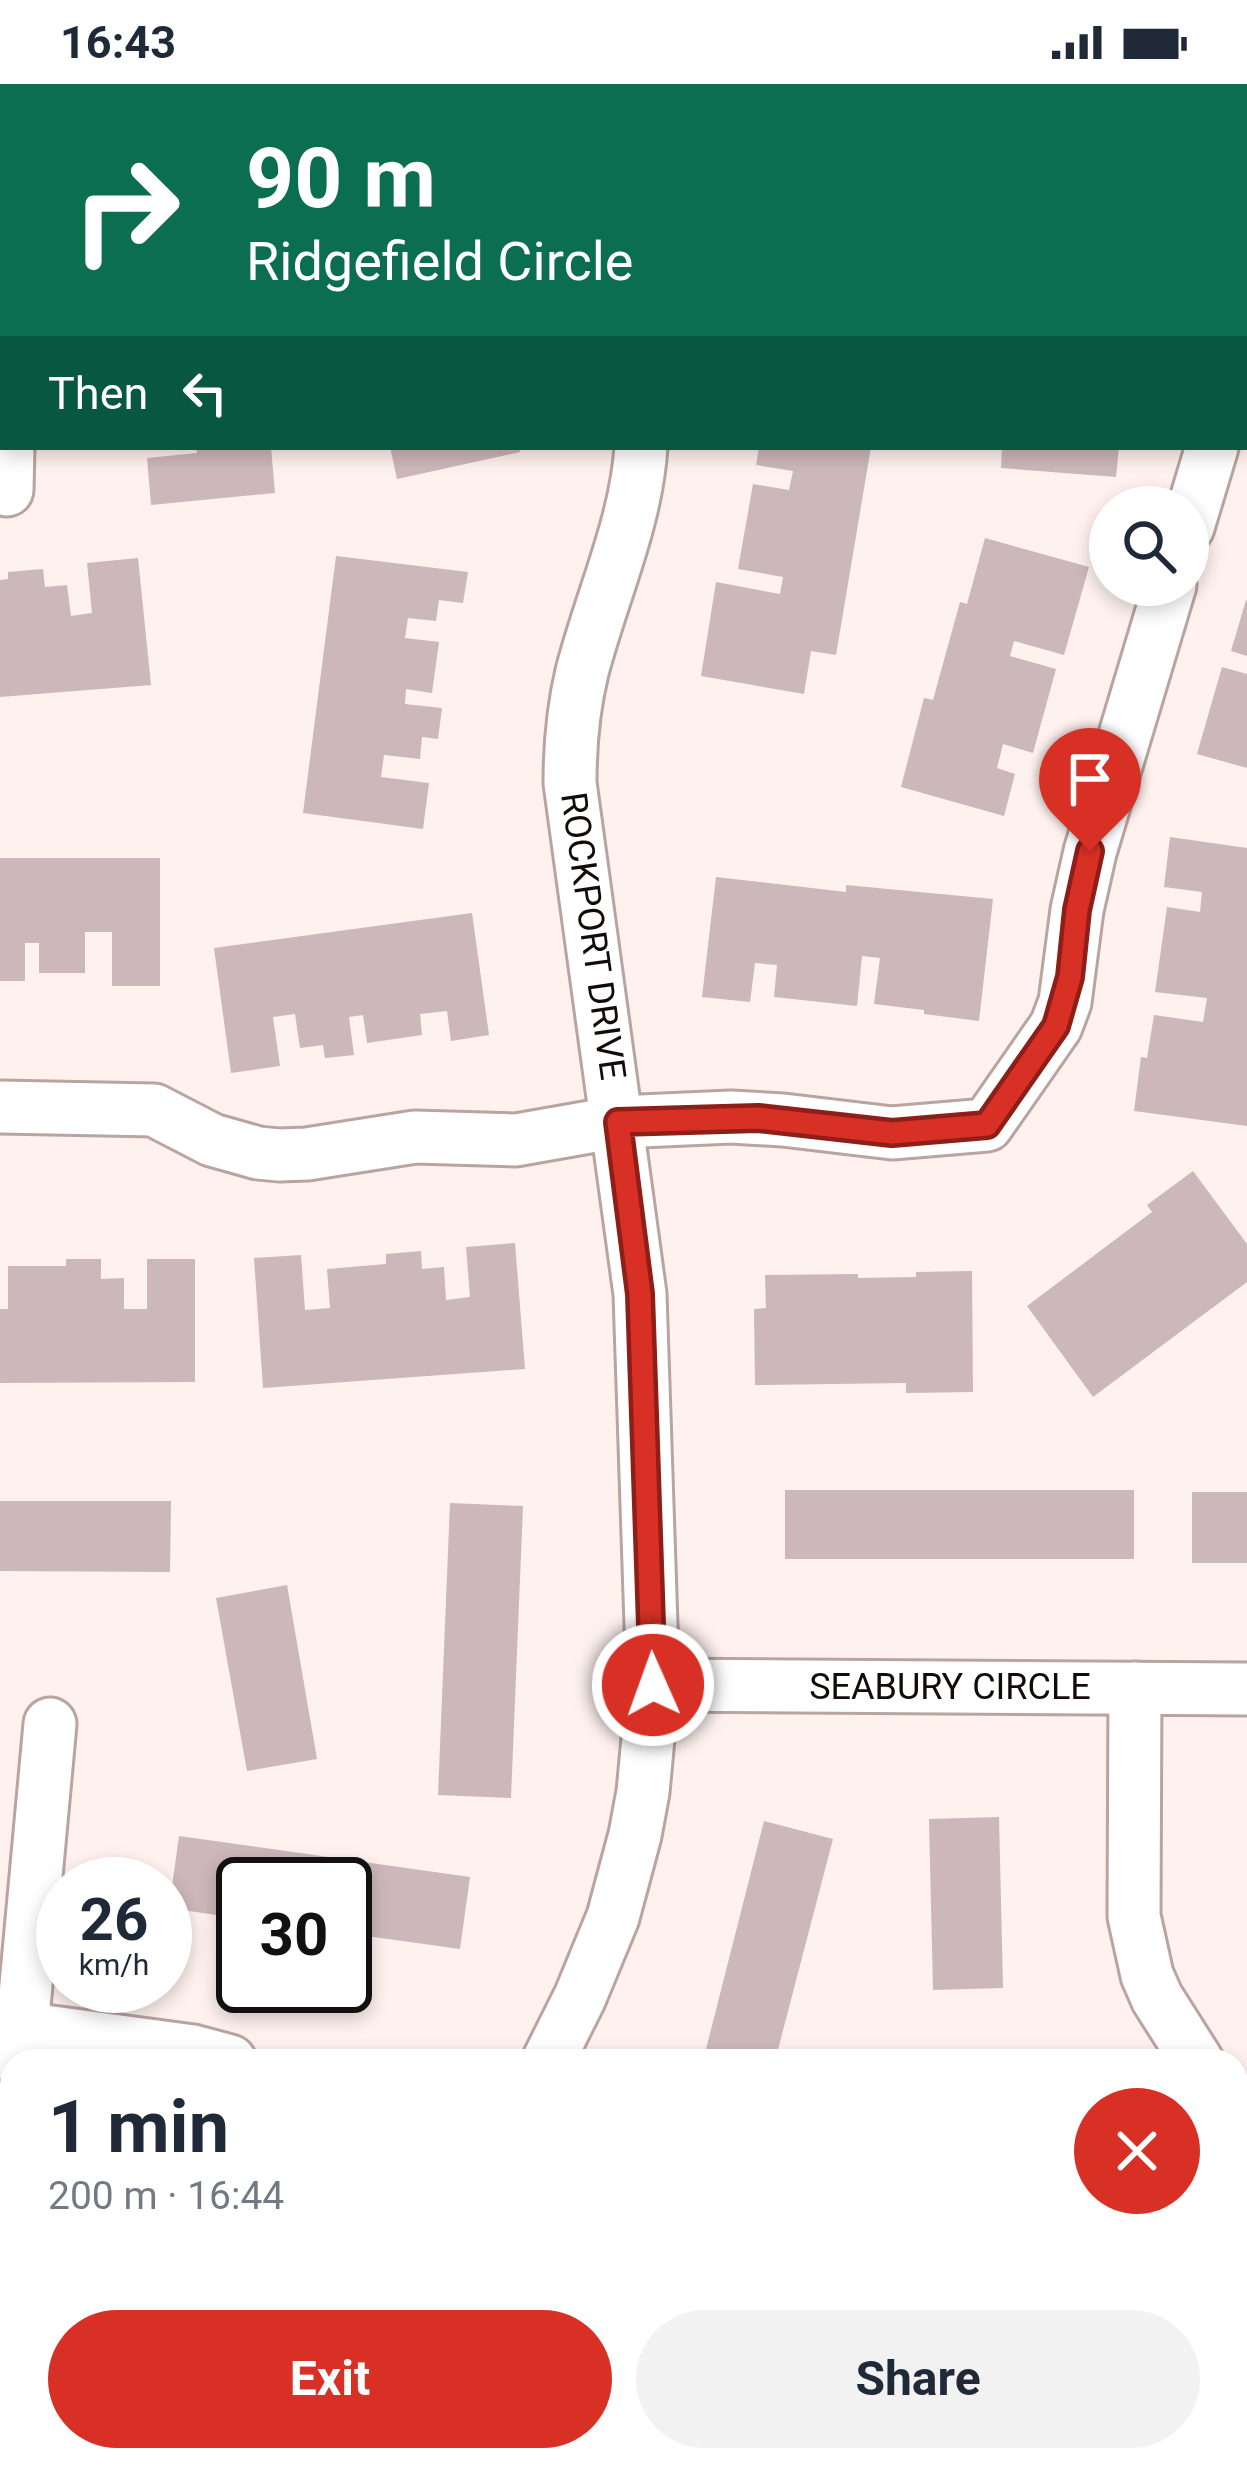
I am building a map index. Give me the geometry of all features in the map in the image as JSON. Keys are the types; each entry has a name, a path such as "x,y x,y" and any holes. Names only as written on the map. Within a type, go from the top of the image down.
{"street":[{"name":"ROCKPORT DRIVE","path":"554,2049 613,1917 643,1792 653,1685 640,1294 574,822 571,748 583,671 628,519 640,450"},
{"path":"1200,486 1211,450"},
{"path":"0,1107 154,1109 212,1139 279,1155 416,1137 516,1139 618,1122 766,1119 892,1133 987,1125 1056,1026 1065,1002 1090,851 1164,606"},
{"name":"SEABURY CIRCLE","path":"653,1685 1247,1689"},
{"path":"1135,1688 1134,1916 1156,1998 1188,2049"},
{"path":"50,1724 14,2038 165,2049"}],"building":[{"path":"271,450 275,493 151,505 147,458"},
{"path":"391,450 520,450 520,452 397,479"},
{"path":"758,450 870,450 836,655 811,651 804,694 701,676 716,582 780,594 783,577 738,569 753,484 789,490 793,471 756,465"},
{"path":"1002,450 1119,450 1116,477 1001,468"},
{"path":"985,538 1089,567 1064,655 1014,641 1010,656 1056,669 1033,753 1003,744 997,768 1015,774 1004,816 901,787 924,698 933,700 960,602 967,604"},
{"path":"336,556 468,572 463,603 439,600 436,621 408,618 405,638 439,642 432,693 406,689 405,704 442,708 438,739 422,737 420,759 384,755 381,777 429,783 423,829 303,813"},
{"path":"138,558 151,685 0,697 0,580 8,579 8,572 43,569 45,587 67,585 71,616 92,613 87,563"},
{"path":"1247,600 1247,656 1231,651"},
{"path":"1222,667 1247,674 1247,768 1197,754"},
{"path":"1170,837 1247,848 1247,1126 1134,1111 1141,1057 1147,1058 1154,1015 1203,1022 1207,998 1155,992 1167,907 1200,912 1202,892 1164,887"},
{"path":"0,858 160,858 160,986 112,986 112,932 85,932 85,973 39,973 39,943 25,943 25,981 0,981"},
{"path":"716,877 846,892 846,885 993,899 979,1021 874,1004 880,958 862,956 857,1006 774,997 777,965 755,963 750,1002 702,997"},
{"path":"472,913 489,1035 451,1041 447,1011 420,1014 422,1035 367,1043 363,1015 349,1017 354,1055 325,1058 323,1045 300,1048 295,1014 273,1017 280,1066 231,1073 214,948"},
{"path":"1193,1171 1247,1244 1247,1282 1093,1397 1027,1306 1152,1212 1147,1205"},
{"path":"515,1243 525,1369 263,1388 254,1258 301,1255 305,1310 330,1308 327,1269 386,1264 386,1254 421,1251 422,1269 444,1267 446,1300 470,1297 466,1247"},
{"path":"66,1259 101,1259 101,1279 124,1278 124,1309 147,1309 147,1259 195,1259 195,1382 0,1383 0,1309 8,1309 8,1266 66,1266"},
{"path":"972,1271 973,1392 906,1393 906,1383 755,1385 754,1309 766,1308 765,1275 916,1277 916,1272"},
{"path":"785,1490 1134,1490 1134,1559 785,1559"},
{"path":"1192,1492 1247,1492 1247,1563 1192,1563"},
{"path":"0,1501 171,1501 170,1572 0,1571"},
{"path":"450,1503 523,1506 511,1798 438,1795"},
{"path":"287,1585 317,1759 247,1771 216,1598"},
{"path":"999,1817 1003,1988 933,1990 929,1819"},
{"path":"764,1821 833,1839 778,2049 706,2049"},
{"path":"179,1836 328,1857 216,1857 216,1915 192,1911 192,1857 176,1857"},
{"path":"372,1863 470,1877 460,1949 372,1937"}],"route":[{"path":"653,1685 640,1294 618,1122 758,1118 892,1133 987,1125 1056,1026 1070,977 1090,851"}]}
